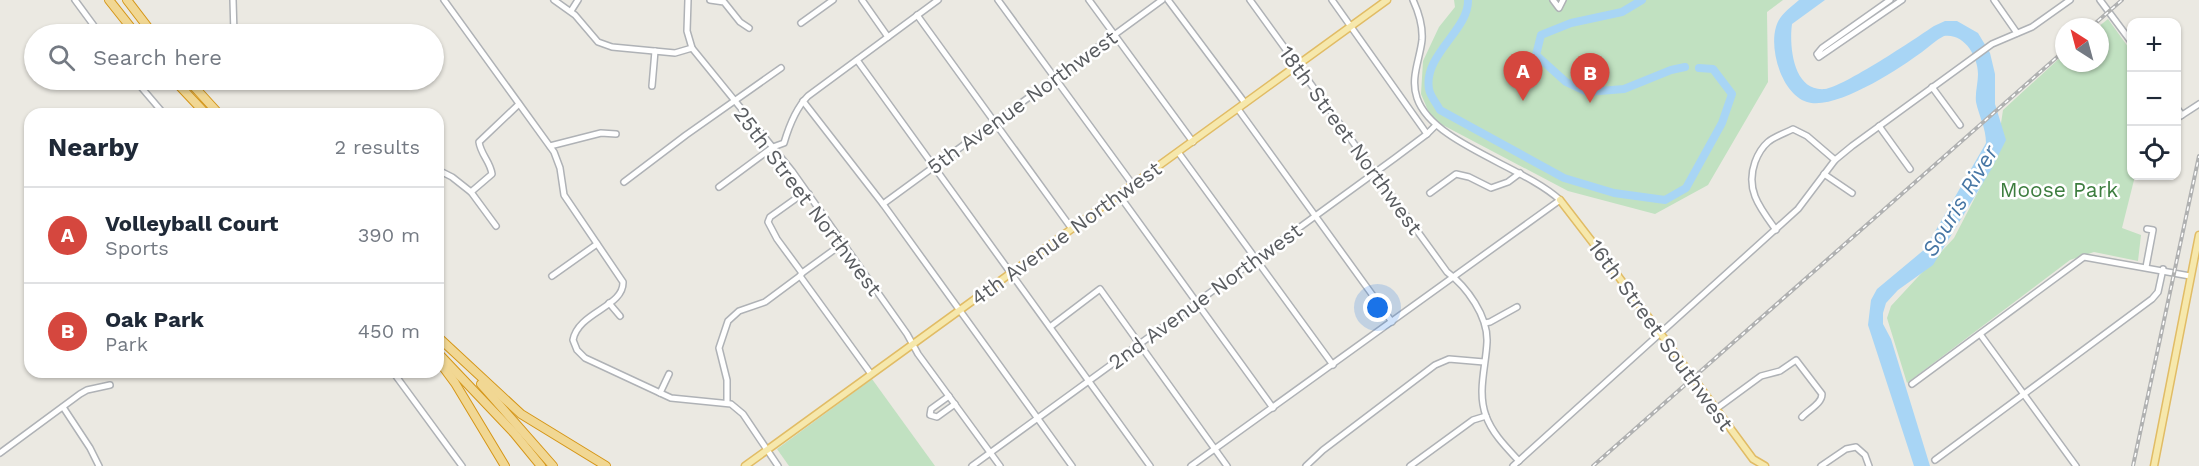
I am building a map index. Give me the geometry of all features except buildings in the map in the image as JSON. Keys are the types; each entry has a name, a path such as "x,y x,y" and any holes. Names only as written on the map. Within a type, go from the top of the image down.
{"highway":[{"path":"109,0 128,24"},
{"path":"127,0 145,24"},
{"path":"183,90 200,108"},
{"path":"197,90 214,108"},
{"path":"444,343 521,414 606,466"},
{"path":"444,344 519,425 553,466"},
{"path":"444,359 514,433 541,466"},
{"path":"444,368 456,383 505,466"}],"main road":[{"name":"4th Avenue Northwest","path":"745,466 1387,0"},
{"name":"16th Street Southwest","path":"1560,200 1753,459 1765,466"},
{"path":"2154,466 2199,235"}],"street":[{"path":"75,0 93,24"},
{"path":"233,0 234,24"},
{"path":"444,0 550,146 558,159 564,195 621,276 623,282 621,292 579,325 574,332 573,340 577,350 581,355 671,398 730,404 743,414 778,466"},
{"path":"554,0 571,11 598,42 612,47 675,53 692,48"},
{"path":"571,11 578,0"},
{"name":"25th Street Northwest","path":"688,0 687,31 692,48 809,194 1000,466"},
{"path":"710,0 724,2 740,22 749,28"},
{"path":"801,23 833,0"},
{"path":"861,0 888,37"},
{"path":"718,187 773,147 784,143 790,124 803,101 938,0"},
{"path":"998,0 1133,185"},
{"path":"1089,0 1193,142"},
{"name":"5th Avenue Northwest","path":"883,204 1162,0"},
{"path":"1168,0 1245,104"},
{"name":"18th Street Northwest","path":"1250,0 1447,272 1454,277 1475,304 1485,323"},
{"path":"1332,0 1427,134"},
{"path":"1191,466 1560,200 1520,172 1436,125 1421,109 1414,89 1422,31 1413,0"},
{"path":"1553,0 1559,8 1563,0"},
{"path":"1890,0 1816,54 1819,57 1902,0"},
{"path":"1994,0 2017,33"},
{"path":"1513,466 1776,230 1798,209 1835,160 1992,44 2032,27 2070,0"},
{"path":"2100,0 2127,36"},
{"path":"917,15 1072,229"},
{"path":"652,86 655,51"},
{"path":"857,60 1150,466"},
{"path":"624,182 781,68"},
{"path":"1932,87 1960,125"},
{"path":"144,90 159,108"},
{"path":"803,101 883,204 1072,466"},
{"path":"2182,115 2199,102"},
{"path":"471,192 492,174 491,166 481,153 479,142 519,104"},
{"path":"1238,109 1392,322"},
{"name":"2nd Avenue Northwest","path":"972,466 1427,134 1436,125"},
{"path":"1879,126 1910,169"},
{"path":"1776,230 1752,194 1752,175 1758,153 1768,142 1793,129 1807,136 1835,160"},
{"path":"550,146 601,133 616,134"},
{"path":"1178,152 1333,365"},
{"path":"1430,193 1456,174 1469,177 1491,189 1508,182 1520,172"},
{"path":"444,173 471,192 496,226"},
{"path":"1824,174 1852,193"},
{"path":"809,194 798,197 770,217 768,222 777,239 871,374"},
{"path":"1119,195 1273,408"},
{"path":"2146,267 2153,230 2148,229"},
{"path":"552,276 597,244"},
{"path":"726,403 727,380 719,348 728,321 739,311 765,302 842,244"},
{"path":"1912,384 2084,257 2190,276"},
{"path":"1935,460 2156,296 2163,270"},
{"path":"1050,327 1100,290 1227,466"},
{"path":"609,303 620,316"},
{"path":"1517,307 1485,323 1487,344 1483,400 1486,416 1499,438 1519,461"},
{"path":"1980,334 2076,466"},
{"path":"1306,466 1323,450 1435,365 1449,359 1484,362"},
{"path":"1716,409 1761,376 1780,371 1796,360 1822,394 1822,398 1802,417"},
{"path":"660,393 669,374"},
{"path":"397,378 462,466"},
{"path":"0,453 87,390 110,385"},
{"path":"949,396 931,409 930,416 937,417 955,404"},
{"path":"63,407 99,466"},
{"path":"1410,466 1473,420 1486,416"},
{"path":"1821,466 1846,449 1856,447 1864,455 1869,466"}],"green space":[{"path":"1454,0 1783,0 1767,12 1768,82 1708,185 1655,214 1568,191 1437,122 1429,113 1421,94 1423,61 1439,27 1455,7"},
{"name":"Moose Park","path":"2109,20 2127,45 2127,180 2134,180 2122,228 2141,235 2138,261 2094,252 2070,260 1907,383 1887,318 1891,306 1954,238 1996,157 2003,110 2055,62 2055,72 2109,72"},
{"path":"872,379 935,466 789,466 777,449"}],"water":[{"name":"Souris River","path":"1799,0 1825,0 1792,24 1791,44 1795,66 1806,83 1814,88 1825,89 1847,80 1945,21 1957,21 1978,33 1990,53 1995,74 1995,104 2006,140 1992,168 1933,265 1898,290 1886,303 1883,313 1883,324 1891,339 1930,466 1914,466 1868,325 1871,300 1877,289 1925,249 1986,143 1984,127 1976,102 1978,74 1976,60 1964,42 1958,38 1944,36 1898,68 1850,95 1819,103 1807,102 1798,97 1784,81 1774,47 1777,23 1785,12"}],"waterway":[{"path":"1468,0 1461,22 1439,54 1429,77 1429,89 1440,110 1564,178 1614,193 1665,200 1686,188 1722,123 1732,94 1713,69 1699,68"},
{"path":"1642,0 1622,12 1571,23 1541,35 1536,55 1566,82 1587,92 1624,89 1671,70 1685,67"}],"railway":[{"path":"2101,18 2122,0"},
{"path":"1593,466 2055,59"},
{"path":"2133,466 2199,156"}],"place":[{"name":"Volleyball Court","path":"1523,101"},
{"name":"Oak Park","path":"1590,103"}]}
